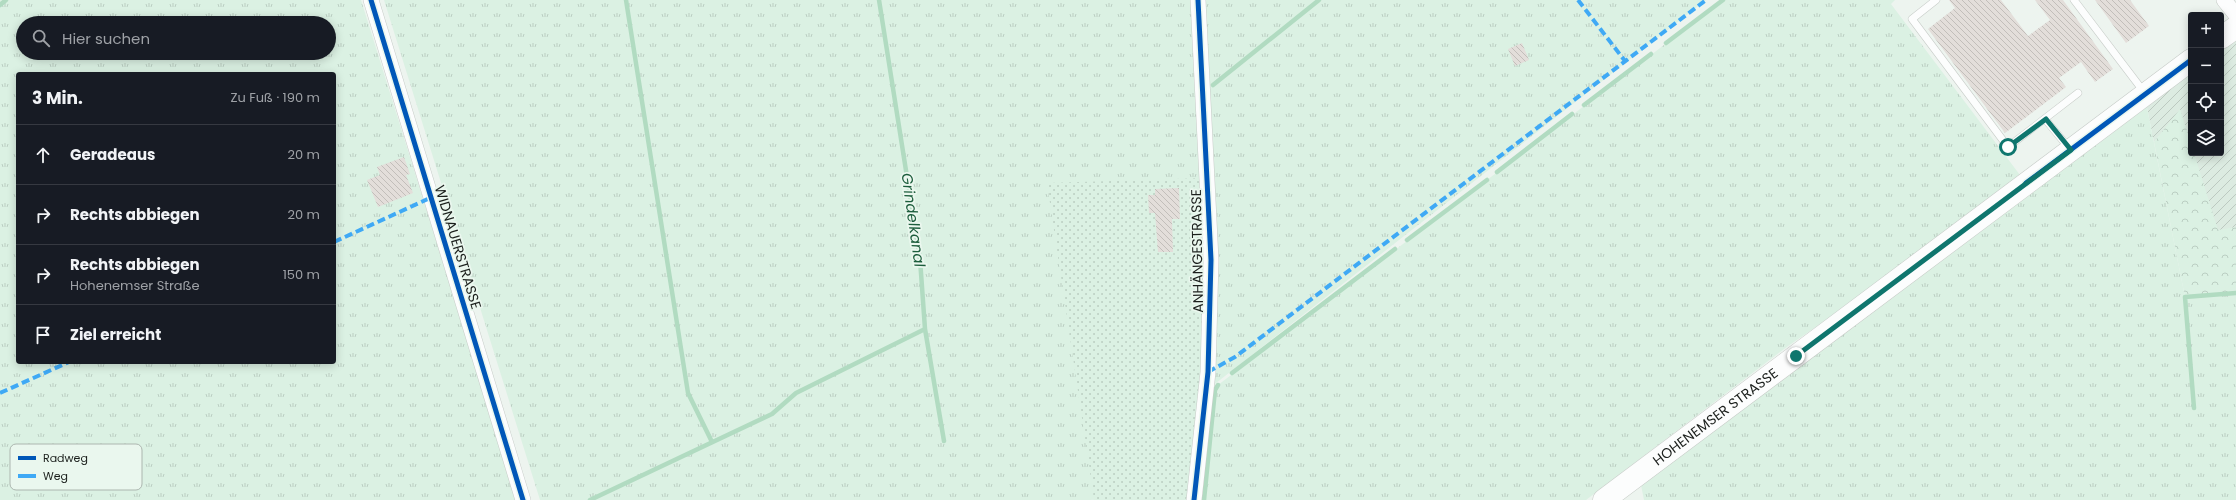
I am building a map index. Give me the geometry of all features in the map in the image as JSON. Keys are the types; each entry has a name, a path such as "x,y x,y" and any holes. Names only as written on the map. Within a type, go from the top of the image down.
{"main road":[{"path":"2224,36 2236,26"},
{"name":"HOHENEMSER STRASSE","path":"1604,500 2188,62"}],"street":[{"name":"WIDNAUERSTRASSE","path":"371,0 523,500"},
{"name":"ANHÄNGESTRASSE","path":"1194,500 1208,372 1211,267 1198,0"},
{"path":"2224,0 2236,15"}],"lane":[{"path":"1936,0 1912,19 2008,147 2078,93"},
{"path":"2074,0 2145,94"},
{"path":"2046,119 2071,150"}],"shaded area":[{"path":"2236,27 2236,325 2159,136 2154,142 2146,103 2188,63 2188,156 2224,156 2224,36"}],"green space":[{"path":"0,0 361,0 517,500 0,500"},
{"path":"384,0 1319,0 1210,89 1320,0 1706,0 1202,394 1206,178 1094,499 540,500"},
{"path":"1723,0 1895,0 1891,4 2026,183 1788,346 1586,500 1204,500 1215,390 1218,385"},
{"path":"2146,103 2185,297 2236,293 2236,500 1644,500 1641,485"},
{"path":"2180,109 2188,134 2188,156 2195,156 2218,230 2236,227 2236,293 2185,297 2154,142"},
{"path":"1206,178 1209,310 1192,500 1091,500 1094,499 1047,183"}],"building":[{"path":"1949,0 2001,0 2028,36 2050,20 2035,0 2063,0 2113,69 2095,82 2081,62 2059,78 2066,87 2005,133 1928,29 1955,8"},
{"path":"2095,0 2130,0 2149,26 2126,43"},
{"path":"1522,43 1529,60 1515,66 1508,49"},
{"path":"404,157 410,174 406,175 413,193 378,207 367,180 380,175 377,167"},
{"path":"1179,188 1180,219 1172,219 1173,252 1158,252 1155,213 1149,213 1148,195 1155,195 1155,189"}],"waterway":[{"path":"0,5 6,0"},
{"path":"626,0 688,393 712,442"},
{"name":"Grindelkanal","path":"879,0 920,259 925,329 944,441"},
{"path":"1213,85 1319,0"},
{"path":"1666,43 1723,0"},
{"path":"1584,105 1651,54"},
{"path":"1497,172 1572,114"},
{"path":"1407,240 1487,180"},
{"path":"1232,373 1395,249"},
{"path":"2194,408 2185,297 2236,293"},
{"path":"590,500 772,414 796,393 925,329"},
{"path":"1204,500 1215,390 1218,385"}],"marked path":[{"path":"1578,0 1625,61"},
{"path":"1208,372 1235,357 1706,0"},
{"path":"336,241 430,198"},
{"path":"0,393 65,364"}],"cycle path":[{"path":"371,0 523,500"},
{"path":"1194,500 1208,372 1211,260 1198,0"},
{"path":"2026,183 2188,62"}],"route":[{"path":"1796,356 2071,150 2046,119 2008,147"}]}
